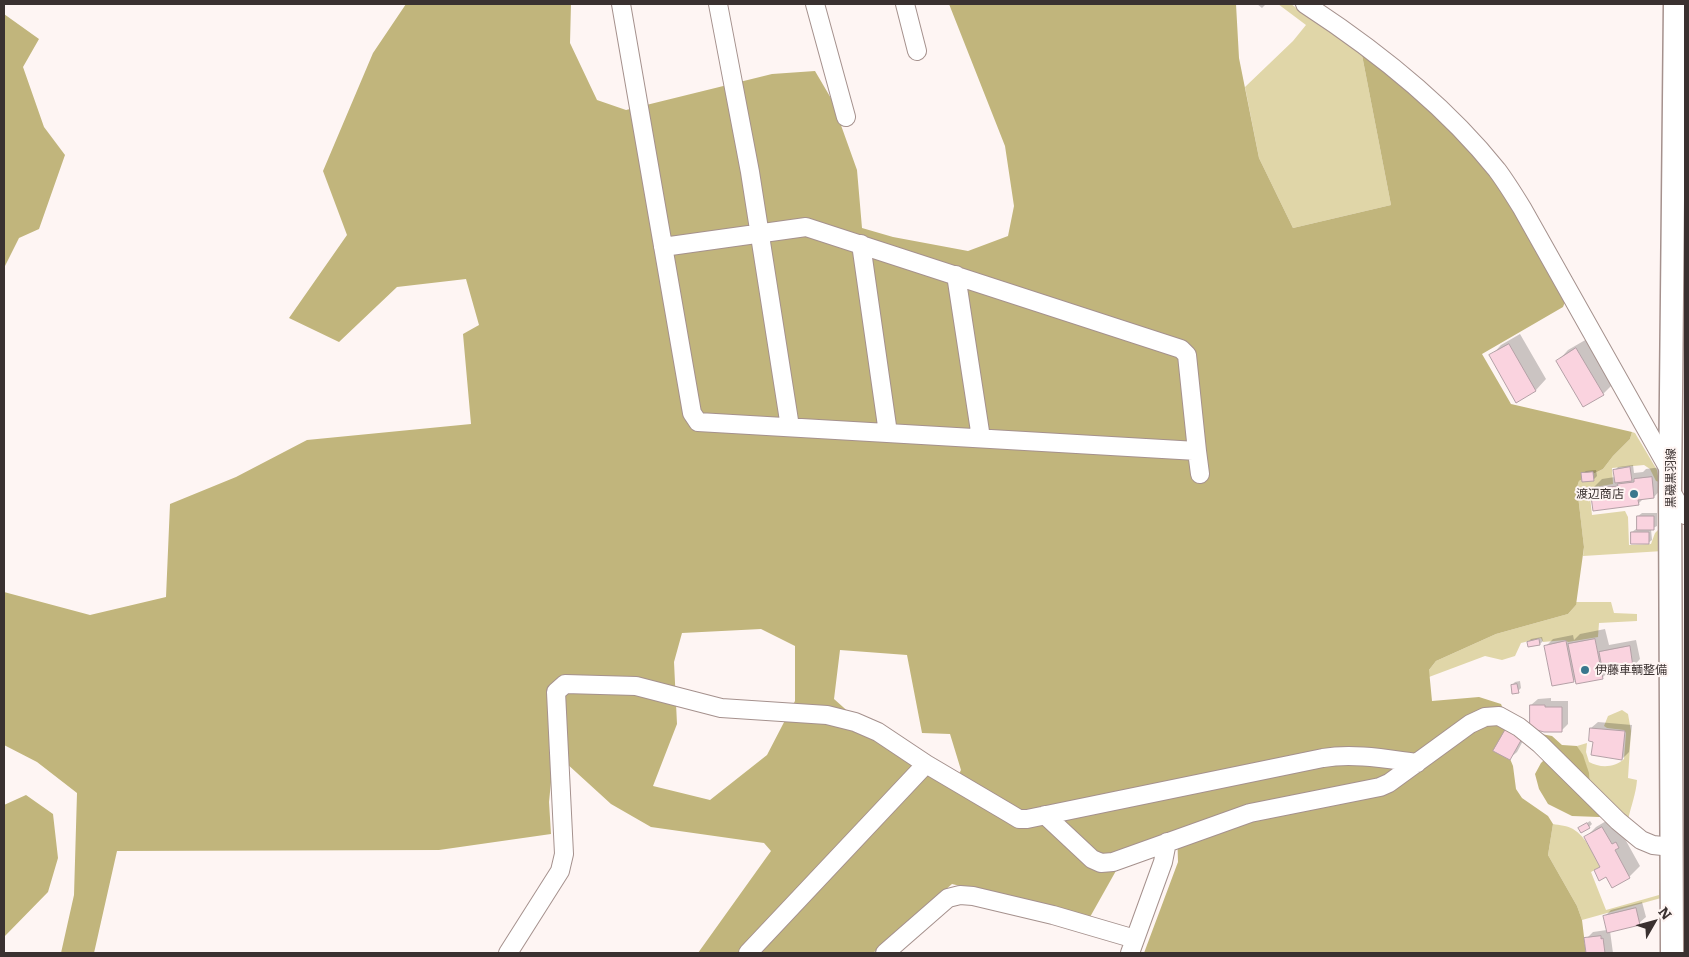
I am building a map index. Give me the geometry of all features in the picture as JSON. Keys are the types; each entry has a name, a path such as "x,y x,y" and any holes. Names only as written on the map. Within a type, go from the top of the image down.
{"main road":[{"name":"黒磯黒羽線","path":"1676,950 1672,847 1671,481 1678,5"}],"street":[{"path":"622,4 692,413 698,422 1197,450"},
{"path":"718,4 750,172 790,427"},
{"path":"815,4 846,117"},
{"path":"905,4 918,51"},
{"path":"1305,4 1378,56 1428,98 1466,134 1498,171 1522,208 1671,481 1685,515"},
{"path":"663,247 759,232 806,227 1181,349 1188,355 1200,474"},
{"path":"861,244 888,433"},
{"path":"956,275 981,438"},
{"path":"508,953 560,871 564,854 556,692 566,684 636,686 721,708 827,715 855,722 878,732 926,764 1019,819 1027,819 1328,757 1370,758 1417,763"},
{"path":"1045,815 1092,859 1101,863 1112,862 1250,813 1389,784 1470,724 1485,717 1499,716 1519,727 1540,744 1618,822 1640,840 1653,845 1672,847"},
{"path":"748,953 926,764"},
{"path":"885,953 948,898 960,895 972,896 1053,915 1132,946 1163,862 1167,842"}],"shaded area":[{"path":"406,4 571,4 570,43 597,100 626,110 772,74 815,71 832,100 857,170 862,228 893,237 968,251 1008,236 1014,206 1005,146 949,4 1236,4 1239,58 1259,158 1293,228 1391,205 1362,55 1429,107 1495,175 1565,302 1563,307 1482,354 1511,404 1632,432 1630,439 1603,469 1579,481 1577,487 1584,547 1576,605 1568,614 1496,634 1436,661 1429,670 1432,701 1479,697 1501,704 1506,716 1506,749 1513,766 1516,789 1522,798 1548,816 1553,824 1548,855 1577,906 1582,920 1586,953 1144,953 1178,862 1177,829 1126,853 1090,917 952,884 873,953 698,953 771,851 764,843 651,827 611,804 554,752 549,802 551,834 439,850 117,851 94,953 61,953 74,895 77,793 37,762 4,745 4,592 90,615 166,597 170,504 236,477 307,440 471,424 463,334 479,325 466,279 397,287 339,342 289,318 347,235 323,171 373,53","holes":["761,629 795,646 795,701 767,755 710,800 653,786 677,724 674,662 682,633","840,650 907,655 922,733 950,734 961,770 953,786 870,731 834,699"]},
{"path":"1278,4 1291,4 1362,55 1391,205 1293,228 1259,158 1245,87 1293,41 1306,25"},
{"path":"4,14 39,39 23,67 44,127 65,155 39,229 19,238 4,268"},
{"path":"1632,432 1635,433 1657,470 1659,482 1656,481 1650,469 1644,465 1612,468 1613,484 1589,488 1592,515 1625,511 1628,517 1629,545 1651,544 1655,533 1662,526 1663,551 1583,556 1584,547 1577,487 1579,481 1603,469 1630,439"},
{"path":"1576,602 1611,602 1614,613 1637,614 1637,621 1599,623 1598,637 1568,642 1565,640 1543,642 1541,638 1521,643 1515,656 1502,660 1485,656 1429,677 1429,670 1436,661 1496,634 1568,614 1576,605"},
{"path":"1622,710 1628,714 1631,731 1628,778 1637,780 1628,820 1590,788 1586,766 1577,746 1587,743 1586,752 1589,762 1598,765 1616,764 1624,759 1626,733 1624,730 1604,726 1608,716"},
{"path":"1541,734 1552,736 1562,745 1577,746 1583,755 1589,773 1590,788 1604,816 1572,816 1548,804 1539,789 1535,774 1541,763 1548,756"},
{"path":"26,795 53,814 58,858 48,892 4,937 4,805"},
{"path":"1553,824 1566,826 1578,832 1589,846 1600,867 1591,872 1606,910 1659,895 1660,854 1662,855 1661,898 1582,920 1577,906 1548,855"}],"building":[{"path":"1509,344 1536,391 1516,403 1489,355"},
{"path":"1576,348 1604,395 1583,407 1556,361"},
{"path":"1630,467 1632,481 1615,483 1613,470"},
{"path":"1593,472 1594,481 1582,482 1581,473"},
{"path":"1652,477 1654,498 1638,500 1639,505 1593,511 1590,489 1618,486 1617,484 1634,482 1634,479"},
{"path":"1588,491 1589,498 1579,500 1578,493"},
{"path":"1637,516 1654,516 1654,530 1637,530"},
{"path":"1631,532 1649,532 1649,544 1631,544"},
{"path":"1539,639 1540,645 1528,647 1527,642"},
{"path":"1595,639 1603,679 1576,684 1568,644"},
{"path":"1566,641 1574,682 1552,686 1544,646"},
{"path":"1630,646 1633,667 1629,668 1630,672 1620,674 1619,670 1603,673 1599,652"},
{"path":"1517,684 1519,693 1512,694 1511,685"},
{"path":"1530,705 1562,707 1562,732 1544,732 1530,728"},
{"path":"1508,725 1524,735 1510,760 1493,751"},
{"path":"1590,728 1625,731 1622,760 1591,755 1593,742 1589,741"},
{"path":"1587,823 1590,828 1581,833 1578,828"},
{"path":"1602,827 1612,844 1616,842 1619,848 1615,850 1630,878 1612,888 1606,877 1599,881 1594,870 1600,867 1584,837"},
{"path":"1636,908 1640,925 1607,933 1603,916"},
{"path":"1601,936 1605,953 1586,953 1584,938"}],"place":[{"name":"渡辺商店","path":"1634,494"},
{"name":"伊藤車輌整備","path":"1585,670"}]}
